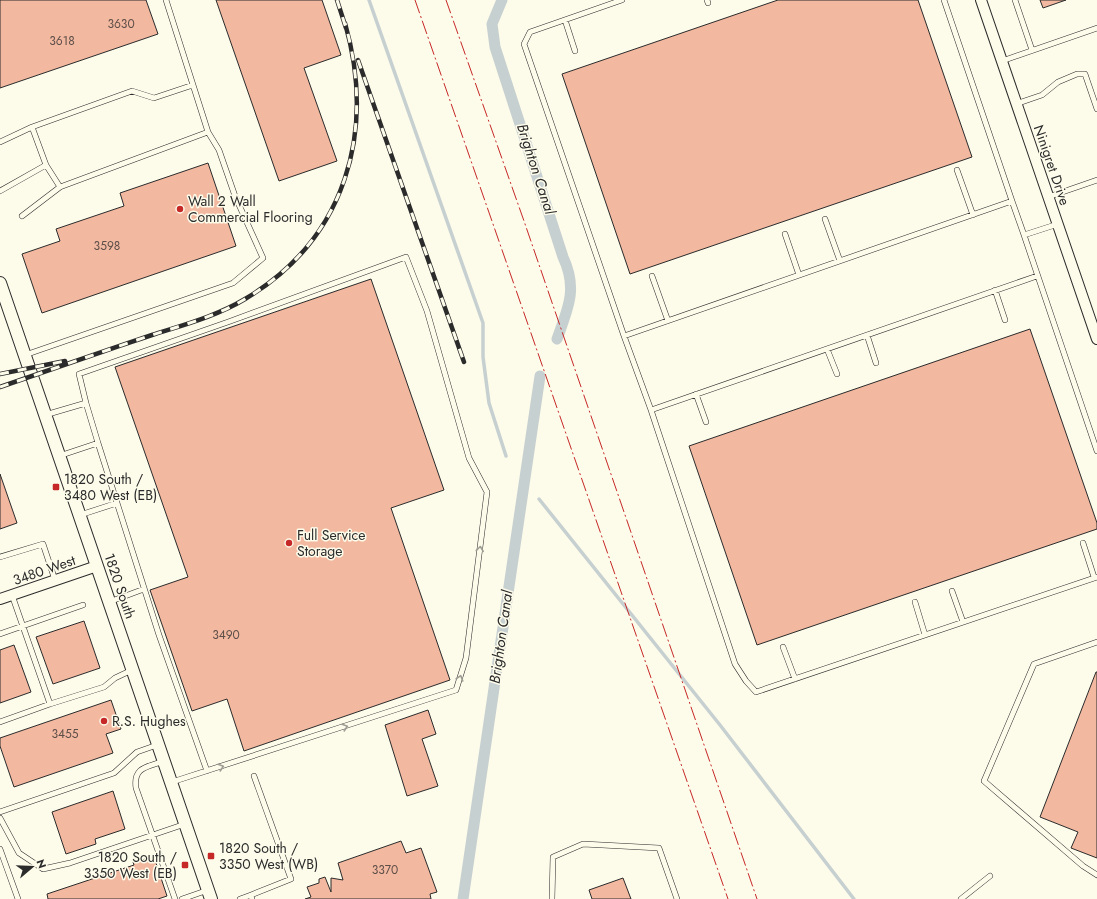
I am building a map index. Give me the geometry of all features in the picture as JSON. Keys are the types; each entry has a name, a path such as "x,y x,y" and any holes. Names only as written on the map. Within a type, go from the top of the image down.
{"street":[{"name":"Ninigret Drive","path":"981,0 1097,339"},
{"name":"1820 South","path":"0,284 209,894"},
{"name":"3480 West","path":"0,599 97,566"}],"lane":[{"path":"24,355 233,283 263,258 235,196 219,150 208,132 166,0"},
{"path":"622,0 530,32 524,44 624,336 651,410 735,664 746,681 756,692 1096,577 1083,543"},
{"path":"944,0 1097,451"},
{"path":"1015,0 1032,50"},
{"path":"565,20 575,51"},
{"path":"1002,61 1097,28"},
{"path":"1016,104 1042,95 1058,82 1077,74 1085,74 1097,109"},
{"path":"0,142 32,127 132,91 154,98 193,85"},
{"path":"32,127 46,165 60,187"},
{"path":"22,216 60,187 208,132"},
{"path":"0,190 46,165"},
{"path":"957,170 973,215"},
{"path":"1048,197 1097,180"},
{"path":"624,336 1012,201"},
{"path":"825,219 840,261"},
{"path":"1024,235 1058,224"},
{"path":"785,234 799,275"},
{"path":"171,783 456,690 466,658 487,492 469,458 428,311 406,256 228,322 78,374 144,589 207,771"},
{"path":"652,276 668,321"},
{"path":"651,410 1037,276"},
{"path":"995,290 1005,320"},
{"path":"867,335 876,362"},
{"path":"827,349 836,374"},
{"path":"696,394 706,422"},
{"path":"45,415 86,403"},
{"path":"59,456 98,443"},
{"path":"79,515 117,503"},
{"path":"0,558 43,544 55,580"},
{"path":"109,602 144,589"},
{"path":"952,591 963,622"},
{"path":"12,595 50,704"},
{"path":"915,602 925,635"},
{"path":"0,634 83,605"},
{"path":"1097,642 1034,664 984,780 1083,866 1097,875"},
{"path":"783,647 795,679"},
{"path":"0,722 104,687 115,678 132,670"},
{"path":"0,812 114,773 137,752 158,745"},
{"path":"164,761 145,767 138,772 135,777 136,788 176,899"},
{"path":"240,899 251,897 291,879 254,776"},
{"path":"0,818 19,853 43,869 70,863 185,824"},
{"path":"552,899 553,857 583,844 659,848 678,899"},
{"path":"0,849 18,899"},
{"path":"961,899 990,876"},
{"path":"182,899 209,894"}],"building":[{"path":"0,0 146,0 158,34 0,88"},
{"path":"216,0 322,0 341,55 304,68 337,161 279,181"},
{"path":"778,0 918,0 972,157 630,274 562,74"},
{"path":"1040,0 1066,0 1043,8"},
{"path":"208,163 236,246 42,313 22,254 60,241 56,229 124,206 120,193"},
{"name":"Full Service Storage","path":"371,279 444,490 391,508 450,680 244,751 227,699 192,711 150,590 188,577 115,367"},
{"path":"1030,329 1097,523 1097,529 757,645 689,446"},
{"path":"0,474 17,523 0,529"},
{"path":"84,621 100,668 53,684 36,637"},
{"path":"14,645 31,692 0,703 0,650"},
{"path":"1096,672 1097,858 1071,848 1078,832 1040,817"},
{"path":"111,700 121,729 106,734 113,753 14,787 0,746 0,738"},
{"path":"428,710 436,734 422,739 438,786 407,796 385,725"},
{"path":"113,791 125,829 95,839 96,844 66,854 52,812"},
{"path":"401,841 406,853 421,848 437,892 430,894 431,899 305,899 311,897 307,887 319,883 319,879 325,877 331,892 331,878 343,880 338,863"},
{"path":"154,857 167,896 158,899 48,899 47,894 134,865 133,862"},
{"path":"623,878 631,899 592,899 589,890"}],"waterway":[{"path":"369,0 483,323 483,357 489,403 506,456"},
{"name":"Brighton Canal","path":"502,0 492,24 495,47 563,257 568,268 570,279 571,289 568,308 557,339"},
{"name":"Brighton Canal","path":"463,899 540,376"},
{"path":"539,499 720,725 854,899"}],"railway":[{"path":"337,0 346,28"},
{"path":"0,387 133,341 200,320 234,305 280,274 308,246 329,214 344,179 354,142 357,104 354,64 345,23"},
{"path":"358,60 464,362"},
{"path":"0,374 65,361"}],"power":[{"path":"415,0 728,899"},
{"path":"446,0 524,221 757,899"}],"place":[{"name":"Wall 2 Wall Commercial Flooring","path":"180,209"},
{"name":"1820 South / 3480 West (EB)","path":"56,487"},
{"name":"Full Service Storage","path":"289,543"},
{"name":"R.S. Hughes","path":"104,721"},
{"name":"1820 South / 3350 West (WB)","path":"211,856"},
{"name":"1820 South / 3350 West (EB)","path":"185,865"}]}
